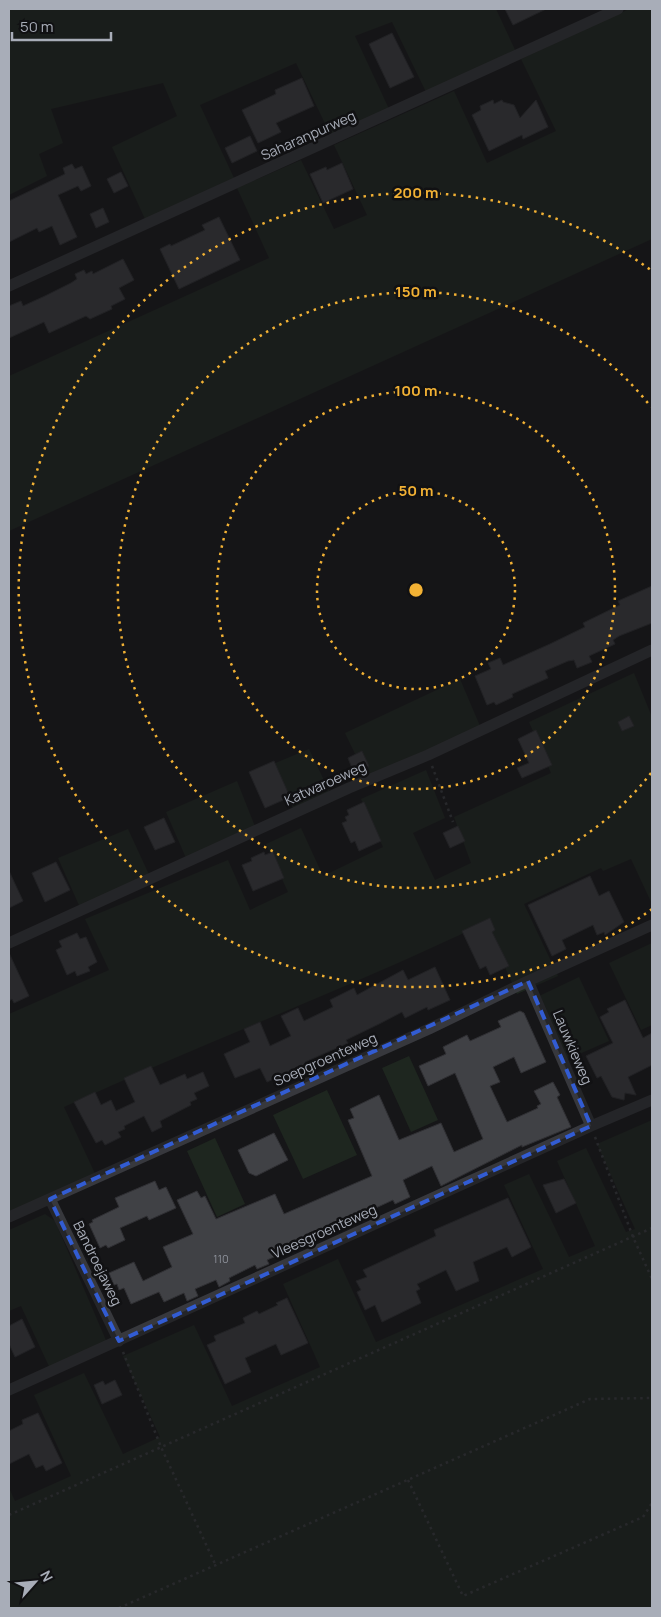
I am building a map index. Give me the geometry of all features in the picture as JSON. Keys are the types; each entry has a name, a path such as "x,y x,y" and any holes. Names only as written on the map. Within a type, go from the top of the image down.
{"street":[{"name":"Saharanpurweg","path":"9,286 618,9"},
{"name":"Katwaroeweg","path":"9,943 349,788 428,755 652,650"},
{"name":"Soepgroenteweg","path":"9,1217 429,1029 528,981 652,925"},
{"name":"Lauwkieweg","path":"528,981 591,1126"},
{"name":"Vleesgroenteweg","path":"9,1390 652,1100"},
{"name":"Bandroejaweg","path":"50,1199 119,1341"}],"path":[{"path":"428,755 453,822"},
{"path":"591,1126 633,1237 652,1279"},
{"path":"9,1515 652,1228"},
{"path":"119,1341 161,1447 216,1566"},
{"path":"119,1608 590,1399 652,1398"},
{"path":"408,1480 463,1596 643,1516 652,1504"}],"highlighted area":[{"path":"528,981 591,1126 119,1341 50,1199"}],"shaded area":[{"path":"9,9 496,9 516,52 427,94 392,22 355,36 389,109 331,136 296,63 200,105 234,178 145,219 112,147 177,116 163,83 51,109 63,143 39,154 47,176 9,195"},
{"path":"629,9 652,9 652,239 9,531 9,376 269,258 237,188 301,160 334,229 367,215 334,145 454,91 487,163 556,131 521,59"},
{"path":"634,673 652,717 652,904 631,859 603,871 601,868 524,904 558,976 517,994 485,923 381,971 116,1083 64,1107 98,1180 13,1219 9,1209 9,1014 109,970 85,919 228,860 250,910 288,892 266,844 301,828 323,876 383,847 361,799 426,770 445,818 413,833 435,880 471,863 454,817 551,773 529,722"},
{"path":"460,679 483,733 370,785 345,733"},
{"path":"309,749 334,801 297,817 273,764"},
{"path":"237,781 258,834 189,865 166,812"},
{"path":"128,829 152,881 82,912 58,858"},
{"path":"652,943 652,1025 641,1030 609,963"},
{"path":"579,977 609,1041 561,1062 537,997"},
{"path":"409,1056 438,1120 411,1132 382,1068"},
{"path":"327,1090 357,1155 303,1179 273,1115"},
{"path":"652,1120 652,1608 9,1608 9,1488 15,1501 71,1476 34,1395 84,1373 123,1454 160,1437 123,1356 194,1325 232,1406 320,1367 283,1284 338,1259 376,1342 543,1269 504,1185 529,1174 569,1257 595,1246 557,1161 586,1148 626,1232 635,1229 597,1144"},
{"path":"215,1138 245,1204 217,1217 187,1151"},
{"path":"45,1214 55,1221 108,1345 53,1375 21,1306 9,1311 9,1230"}],"building":[{"path":"505,9 546,9 513,25"},
{"path":"392,33 414,77 390,88 369,44"},
{"path":"302,78 314,106 276,123 281,132 258,143 242,110 276,94 275,90"},
{"path":"493,100 494,104 502,100 514,105 520,118 536,100 548,127 523,139 522,135 489,151 472,115 481,110 480,106"},
{"path":"250,136 257,151 232,163 225,148"},
{"path":"342,163 353,189 323,203 310,174 326,167 327,170"},
{"path":"72,164 75,169 82,166 91,186 81,191 78,186 58,195 77,237 60,245 52,226 39,232 37,228 9,242 9,201 65,174 63,168"},
{"path":"121,172 128,186 114,193 107,179"},
{"path":"103,208 109,222 96,228 90,214"},
{"path":"219,217 240,260 179,289 160,249 170,244 171,246 205,230 202,225"},
{"path":"123,259 134,280 119,288 125,299 111,306 112,309 90,319 86,316 49,333 44,322 9,338 9,306 21,301 23,306 71,283 77,279 75,274 84,270 86,274 92,271 93,274"},
{"path":"652,586 652,623 619,636 613,640 615,644 589,656 592,662 577,668 574,660 568,661 545,671 548,678 512,694 513,697 496,705 494,702 487,705 475,676 491,669 488,663 500,658 503,665 550,644 585,627 583,623 620,605 618,601"},
{"path":"629,716 634,726 622,731 618,722"},
{"path":"536,730 552,765 522,778 517,768 529,763 518,739"},
{"path":"362,751 369,766 354,773 348,758"},
{"path":"274,761 290,797 265,808 249,772"},
{"path":"364,802 381,841 359,851 355,841 351,843 342,823 347,821 345,817 349,815 347,810"},
{"path":"164,818 175,842 155,850 144,827"},
{"path":"458,826 465,841 450,848 443,833"},
{"path":"264,852 265,855 273,852 284,878 253,891 242,865 252,861 251,858"},
{"path":"56,862 70,890 45,902 32,873"},
{"path":"9,871 23,901 9,908"},
{"path":"590,876 599,896 609,891 624,922 605,935 604,932 597,935 593,925 562,940 566,949 552,956 528,905"},
{"path":"490,918 495,930 492,932 509,966 490,975 486,966 480,969 462,931"},
{"path":"77,933 80,939 86,937 97,962 88,967 90,971 77,976 75,971 67,975 56,950 62,947 59,941"},
{"path":"9,953 29,996 14,1003 12,999 9,1001"},
{"path":"435,967 450,1000 428,1010 427,1007 405,1018 402,1012 346,1040 348,1043 305,1062 308,1069 294,1075 291,1071 267,1082 260,1068 235,1078 224,1054 250,1042 244,1029 260,1022 270,1046 291,1036 281,1016 298,1008 304,1021 333,1007 330,1000 354,988 357,995 403,970 408,980"},
{"path":"625,1000 643,1038 652,1033 652,1065 628,1077 636,1095 625,1093 624,1100 612,1097 601,1076 597,1078 586,1056 613,1043 600,1017 609,1012 607,1009"},
{"path":"520,1011 524,1013 546,1062 521,1073 514,1057 493,1067 500,1082 490,1086 507,1122 538,1108 537,1106 541,1104 534,1091 553,1082 560,1095 557,1097 571,1127 522,1147 522,1145 441,1186 432,1166 403,1180 410,1197 395,1204 393,1200 354,1218 355,1222 267,1260 269,1264 257,1269 255,1265 229,1278 230,1281 219,1287 216,1280 195,1289 198,1296 187,1301 184,1293 164,1302 159,1292 131,1304 124,1288 119,1290 117,1284 114,1285 109,1273 134,1262 143,1281 172,1267 163,1247 193,1234 177,1200 197,1191 201,1198 205,1196 216,1219 275,1194 284,1214 372,1176 348,1120 354,1118 350,1109 379,1095 399,1140 441,1123 454,1152 483,1139 455,1073 428,1086 419,1066 446,1054 443,1047 467,1035 470,1041 501,1027 498,1021"},
{"path":"151,1066 160,1085 185,1074 187,1079 203,1072 209,1086 194,1093 197,1099 190,1102 191,1105 160,1121 162,1127 152,1132 144,1116 124,1126 125,1129 118,1132 121,1137 105,1145 102,1140 96,1143 74,1102 95,1092 101,1105 111,1100 116,1111 135,1102 124,1078"},
{"path":"274,1133 288,1160 256,1176 249,1173 238,1150"},
{"path":"564,1179 576,1203 556,1213 543,1185"},
{"path":"155,1181 159,1190 166,1187 176,1208 149,1220 147,1216 120,1228 125,1240 108,1248 106,1245 100,1248 89,1224 93,1222 92,1220 119,1207 115,1198"},
{"path":"508,1198 531,1247 512,1257 507,1247 473,1262 479,1281 456,1291 446,1270 417,1284 420,1289 416,1291 421,1303 382,1322 375,1305 365,1310 357,1292 361,1290 356,1281 367,1277 363,1270 436,1236 434,1230"},
{"path":"287,1298 308,1343 281,1355 276,1344 245,1358 251,1372 225,1384 207,1345 216,1341 214,1336 245,1323 243,1318 257,1311 259,1314 278,1305 276,1303"},
{"path":"22,1319 35,1347 15,1357 9,1344 9,1326"},
{"path":"115,1380 122,1395 102,1404 94,1385 103,1381 105,1385"},
{"path":"38,1413 62,1463 46,1471 43,1465 36,1468 29,1454 9,1464 9,1431 23,1424 22,1420"}]}
